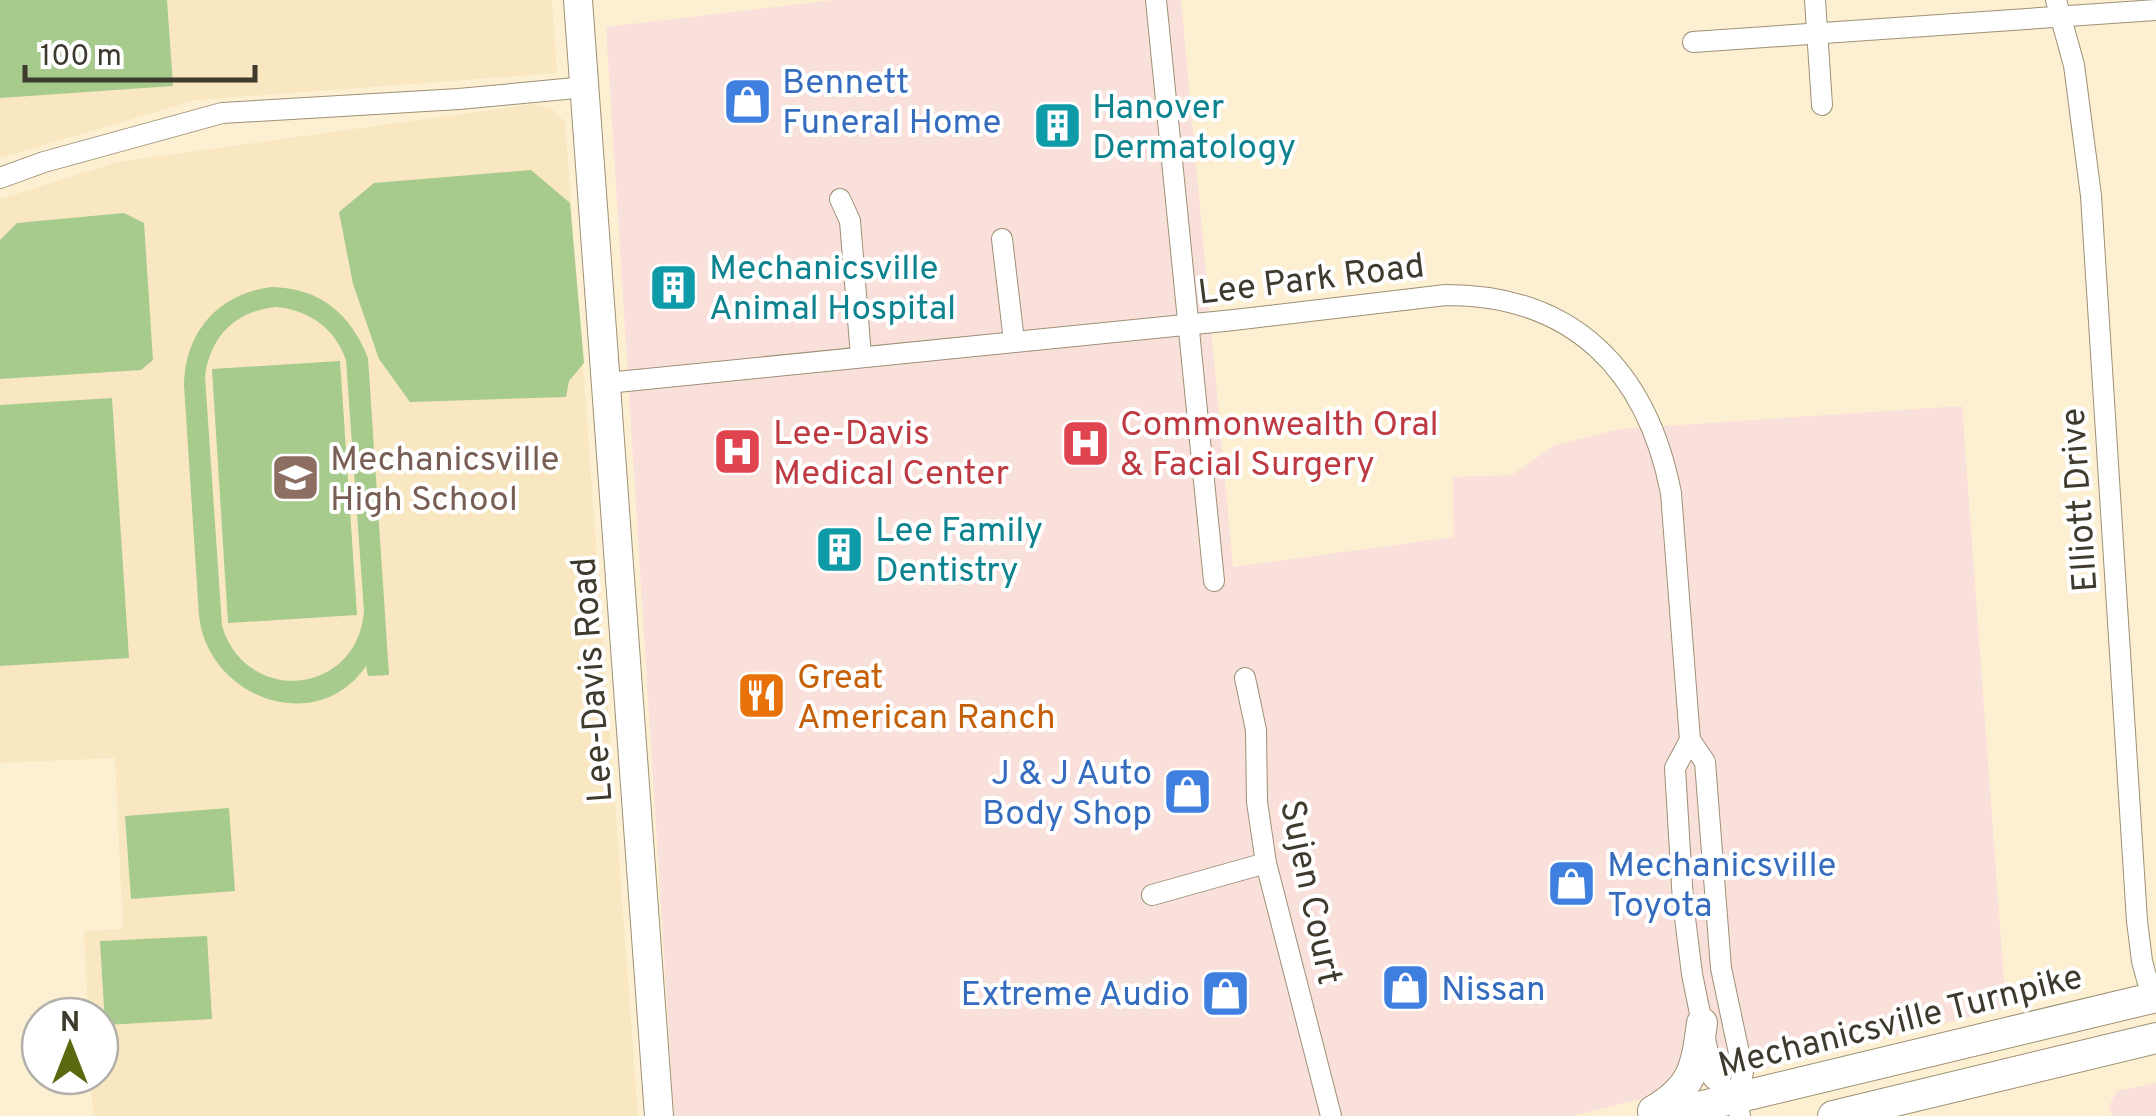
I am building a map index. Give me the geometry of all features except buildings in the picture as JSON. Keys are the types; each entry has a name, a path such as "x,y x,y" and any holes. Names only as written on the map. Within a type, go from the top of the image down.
{"highway":[{"name":"Mechanicsville Turnpike","path":"1661,1116 1739,1107 2154,998"},
{"path":"1645,1116 1670,1102 1689,1080 1696,1064 1702,1023"},
{"path":"1833,1116 2156,1038"}],"main road":[{"name":"Lee-Davis Road","path":"578,0 659,1116"}],"street":[{"path":"1156,0 1214,581"},
{"path":"1815,0 1822,104"},
{"path":"1693,42 1817,34 2059,8 2156,10"},
{"name":"Elliott Drive","path":"2059,8 2074,64 2092,196 2137,922 2142,961 2154,998"},
{"path":"0,178 222,113 586,88"},
{"path":"840,199 850,221 861,356"},
{"path":"1002,239 1014,341"},
{"name":"Lee Park Road","path":"607,384 1446,295 1500,298 1536,309 1583,334 1620,372 1640,402 1665,464 1672,506 1690,740 1704,762 1721,968 1743,1072 1739,1107"},
{"name":"Sujen Court","path":"1245,678 1256,730 1258,802 1266,863 1331,1116"},
{"name":"Lee Park Road","path":"1690,740 1675,768 1683,902 1692,974 1713,1078 1739,1107"},
{"path":"1152,895 1266,863"}],"shaded area":[{"path":"0,0 552,0 557,73 196,100 0,158"},
{"path":"834,0 1181,0 1233,567 1454,537 1453,477 1512,475 1555,445 1620,429 1962,406 2006,1008 1573,1116 674,1116 606,27"},
{"name":"Mechanicsville High School","path":"534,104 551,108 565,122 638,1116 93,1116 92,1096 120,1096 120,996 87,996 84,931 123,929 115,758 0,763 0,199 118,162"},
{"path":"2156,1083 2156,1116 2112,1116 2109,1106 2117,1091"}],"green space":[{"path":"0,0 167,0 173,86 0,98"},
{"path":"531,170 570,203 584,363 569,381 566,397 410,402 379,359 353,284 339,212 374,183"},
{"path":"124,213 144,223 153,360 141,370 0,379 0,240 17,223"},
{"path":"288,288 318,298 352,328 368,358 389,675 368,676 366,666 345,688 320,700 294,703 268,699 243,687 222,669 207,645 199,616 186,366 198,333 208,319 220,307 252,291","holes":["262,309 288,309 310,317 328,330 346,360 364,611 357,639 343,660 323,674 300,680 276,679 254,670 235,652 222,626 205,377 213,349 227,328"]},
{"path":"340,361 357,615 228,623 212,369"},
{"path":"112,398 129,658 0,666 0,405"},
{"path":"229,808 235,891 131,899 125,816"},
{"path":"207,936 212,1019 120,1024 120,996 103,996 100,941"}],"place":[{"name":"Bennett Funeral Home","path":"747,101"},
{"name":"Hanover Dermatology","path":"1057,126"},
{"name":"Mechanicsville Animal Hospital","path":"674,287"},
{"name":"Commonwealth Oral & Facial Surgery","path":"1085,443"},
{"name":"Lee-Davis Medical Center","path":"738,452"},
{"name":"Mechanicsville High School","path":"295,478"},
{"name":"Lee Family Dentistry","path":"840,549"},
{"name":"Great American Ranch","path":"762,696"},
{"name":"J & J Auto Body Shop","path":"1187,792"},
{"name":"Mechanicsville Toyota","path":"1572,884"},
{"name":"Nissan","path":"1406,988"},
{"name":"Extreme Audio","path":"1225,993"}]}
